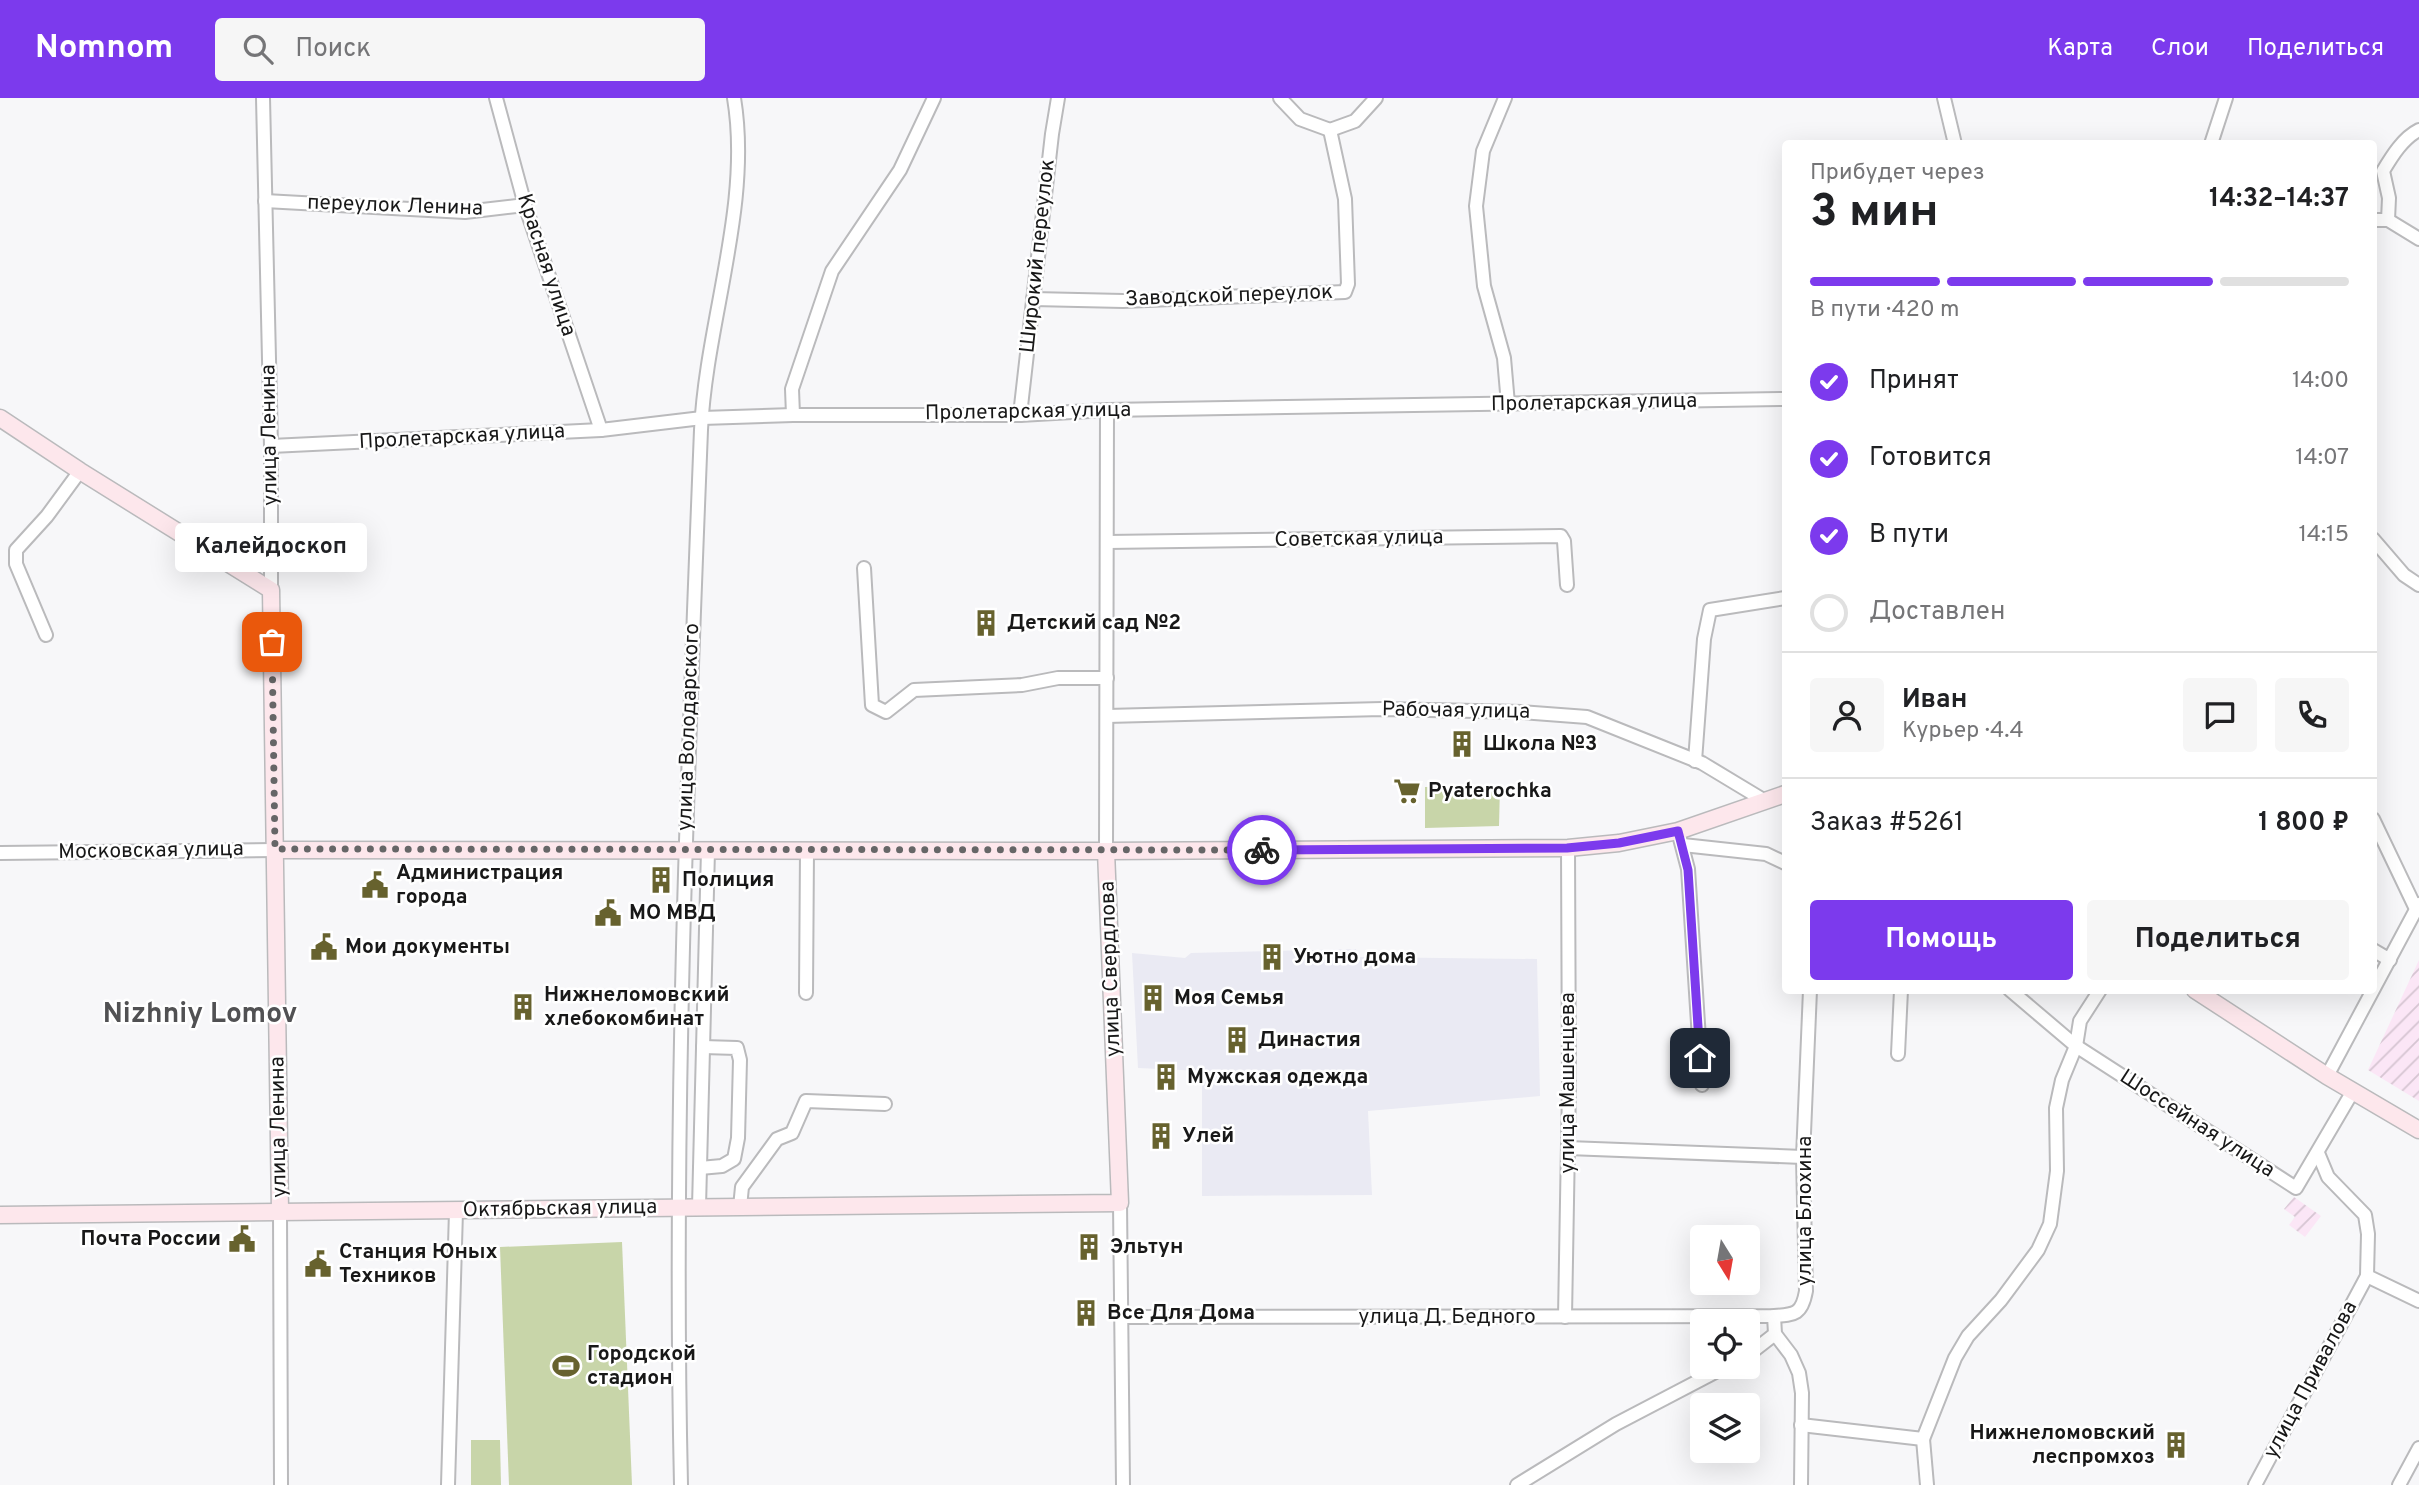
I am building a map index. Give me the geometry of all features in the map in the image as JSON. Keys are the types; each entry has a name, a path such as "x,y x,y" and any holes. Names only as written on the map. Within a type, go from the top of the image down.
{"main road":[{"path":"0,418 271,590"},
{"name":"улица Ленина","path":"271,590 281,1212"},
{"path":"1765,801 1782,795"},
{"name":"Московская улица","path":"275,849 1567,848 1681,838 1765,801"},
{"name":"улица Свердлова","path":"1107,850 1120,1203"},
{"path":"2201,994 2327,1076 2419,1130"},
{"name":"Октябрьская улица","path":"0,1215 1120,1203"}],"street":[{"name":"улица Ленина","path":"263,98 271,446 271,590"},
{"name":"Красная улица","path":"496,98 525,205 601,430"},
{"name":"улица Володарского","path":"681,1485 677,1323 684,850 702,418 734,211 739,128 734,98"},
{"path":"793,415 792,389 832,271 900,170 934,98"},
{"name":"Широкий переулок","path":"1020,415 1058,98"},
{"path":"1280,98 1300,119 1330,130 1355,121 1376,98"},
{"path":"1505,98 1483,151 1476,206 1484,286 1504,358 1508,404"},
{"path":"1944,98 1954,140"},
{"path":"2212,140 2225,99"},
{"name":"Заводской переулок","path":"1033,299 1123,301 1345,292 1348,284 1345,200 1330,130"},
{"path":"2388,220 2389,198 2383,171 2394,153 2419,130"},
{"name":"переулок Ленина","path":"265,201 465,212 525,205"},
{"path":"2377,220 2388,220 2419,239"},
{"name":"Пролетарская улица","path":"271,446 601,430 702,418 793,415 1020,415 1107,410 1782,399"},
{"name":"улица Свердлова","path":"1107,410 1107,850"},
{"path":"46,635 16,564 16,550 47,516 80,471"},
{"name":"Советская улица","path":"1107,542 1561,536 1564,541 1567,585"},
{"path":"2377,544 2404,575 2419,585"},
{"path":"864,568 872,705 886,712 914,690 1022,685 1058,678 1107,678"},
{"path":"1695,761 1701,664 1710,610 1782,598"},
{"name":"Рабочая улица","path":"1107,716 1382,709 1522,712 1587,717 1695,761 1765,801"},
{"path":"2377,827 2418,906 2377,984"},
{"path":"1702,1085 1688,870 1681,838 1766,855 1782,862"},
{"name":"улица Машенцева","path":"1565,1317 1568,1148 1567,848"},
{"name":"Московская улица","path":"0,853 275,849"},
{"path":"699,1207 708,850"},
{"path":"806,993 807,850"},
{"path":"2377,952 2390,960"},
{"name":"улица Блохина","path":"1774,1316 1790,1315 1799,1311 1804,1305 1806,1291 1803,1157 1810,994"},
{"path":"1898,1054 1901,994"},
{"name":"Шоссейная улица","path":"2015,994 2076,1046 2295,1188 2353,1091"},
{"path":"1927,1485 1923,1439 1955,1358 1968,1336 2001,1300 2038,1250 2050,1224 2057,1171 2056,1108 2062,1080 2076,1046 2080,1021 2097,994"},
{"path":"2327,1076 2372,994"},
{"path":"699,1168 722,1166 734,1158 738,1138 740,1060 737,1048 703,1047"},
{"path":"740,1207 742,1187 777,1139 792,1133 806,1101 885,1104"},
{"path":"1568,1148 1803,1157"},
{"path":"2318,1153 2328,1177 2365,1215 2368,1234 2367,1276 2419,1301"},
{"name":"улица Свердлова","path":"1120,1203 1123,1485"},
{"path":"448,1485 456,1211"},
{"name":"улица Ленина","path":"281,1212 281,1485"},
{"name":"улица Привалова","path":"2255,1485 2367,1276"},
{"path":"1774,1316 1774,1334 1791,1355 1799,1373 1802,1393 1801,1485"},
{"name":"улица Д. Бедного","path":"1121,1317 1774,1316"},
{"path":"1760,1345 1774,1334"},
{"path":"1517,1485 1616,1424 1702,1379"},
{"path":"1801,1425 1923,1439"},
{"path":"2399,1485 2419,1448"}],"shaded area":[{"path":"1356,949 1358,957 1537,959 1540,1096 1368,1111 1372,1195 1202,1196 1202,1071 1138,1068 1132,953 1185,958 1191,953"},
{"path":"2419,960 2419,1101 2368,1070"},
{"path":"2294,1197 2321,1216 2305,1237 2289,1225 2295,1217 2284,1209"}],"green space":[{"path":"1500,786 1499,826 1425,828 1425,787"},
{"name":"Городской стадион","path":"622,1242 632,1485 509,1485 500,1247"},
{"path":"471,1440 500,1440 501,1485 471,1485"}],"way so far":[{"path":"272,642 275,849 1262,850"}],"place":[{"name":"Детский сад №2","path":"986,623"},
{"name":"Калейдоскоп","path":"272,642"},
{"name":"Школа №3","path":"1462,744"},
{"name":"Pyaterochka","path":"1407,791"},
{"name":"Полиция","path":"661,880"},
{"name":"Администрация города","path":"375,885"},
{"name":"МО МВД","path":"608,913"},
{"name":"Мои документы","path":"324,947"},
{"name":"Уютно дома","path":"1272,957"},
{"name":"Моя Семья","path":"1153,998"},
{"name":"Нижнеломовский хлебокомбинат","path":"523,1007"},
{"name":"Династия","path":"1237,1040"},
{"name":"Мужская одежда","path":"1166,1077"},
{"name":"Улей","path":"1161,1136"},
{"name":"Почта России","path":"242,1239"},
{"name":"Эльтун","path":"1089,1247"},
{"name":"Станция Юных Техников","path":"318,1264"},
{"name":"Все Для Дома","path":"1086,1313"},
{"name":"Городской стадион","path":"566,1366"},
{"name":"Нижнеломовский леспромхоз","path":"2176,1445"}],"district":[{"name":"Nizhniy Lomov","path":"200,1015"}],"route":[{"path":"1262,850 1567,848 1619,843 1678,831 1688,870 1700,1058"}]}
